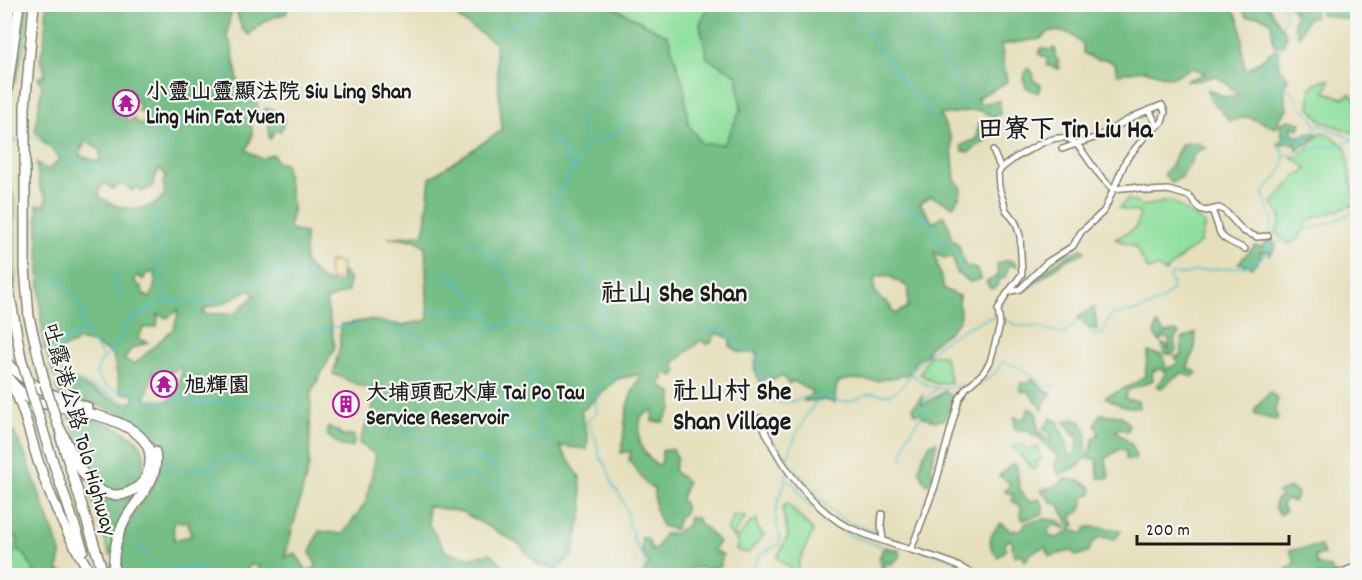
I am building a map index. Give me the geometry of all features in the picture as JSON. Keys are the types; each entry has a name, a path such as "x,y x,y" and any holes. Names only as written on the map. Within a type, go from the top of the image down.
{"highway":[{"path":"4,114 19,4"},
{"name":"吐露港公路 Tolo Highway","path":"34,4 26,91 24,179 26,288 35,348 104,576"},
{"path":"4,60 17,16"},
{"name":"吐露港公路 Tolo Highway","path":"4,262 21,358 89,572"},
{"path":"5,360 14,371 37,387 133,424 143,431 152,443 156,458 155,473 119,534 114,553 114,576"},
{"path":"7,377 22,394 38,403 76,410 131,429 140,436 148,448 149,470 142,483 132,491 121,495 105,493 95,488 87,480 66,445"},
{"path":"7,377 22,406 39,464 55,504 89,572"}],"main road":[{"path":"1334,576 1358,567"}],"street":[{"path":"1011,291 1020,289 1046,263 1073,246 1081,232 1106,208 1126,160 1146,135 1164,119 1164,108 1162,105 1137,115 1097,138 1062,149"},
{"path":"1150,111 1157,126"},
{"path":"911,550 944,458 958,402 968,386 982,375 990,362 1000,321 997,312 1023,270 1019,232 1016,223 1006,210 997,174 1010,161 1053,138 1065,138 1077,144 1096,171 1113,189"},
{"path":"993,151 1001,169"},
{"path":"1113,189 1132,187 1149,191 1168,190 1191,197 1200,209 1219,208 1225,211 1243,231 1255,236 1268,237"},
{"path":"1212,210 1223,239 1245,249"},
{"path":"760,418 766,435 792,475 808,495 838,521 883,540 950,563 975,576"},
{"path":"882,514 883,540"}],"green space":[{"path":"25,5 28,5 25,42 15,84"},
{"path":"47,5 289,5 286,14 266,21 249,35 242,29 235,8 230,16 227,37 231,43 240,91 257,103 258,109 249,110 252,135 246,150 261,159 273,154 277,163 285,163 293,211 289,227 293,231 305,233 305,263 325,281 342,283 343,272 349,277 348,292 326,300 335,348 311,393 309,466 285,557 295,553 307,571 315,568 316,565 310,552 319,531 343,534 366,502 376,455 359,443 378,393 333,374 340,346 340,325 369,320 402,325 428,320 425,246 415,240 388,238 424,234 430,178 502,130 495,43 457,17 456,5 609,5 668,36 684,87 688,124 702,144 724,144 741,109 737,75 707,58 700,24 709,5 1226,5 1235,13 1239,21 1246,71 1277,48 1279,68 1288,78 1284,89 1287,109 1276,128 1248,117 1230,121 1211,100 1208,89 1225,97 1238,95 1216,76 1197,81 1185,81 1206,73 1191,68 1171,78 1144,70 1117,74 1115,64 1106,59 1097,60 1083,53 1083,45 1069,33 1051,31 1040,39 1001,45 1007,82 977,98 981,104 1000,101 1000,114 994,117 978,110 940,115 951,138 955,180 962,188 959,197 953,206 931,196 920,203 933,223 943,215 950,229 951,238 959,246 965,266 976,269 981,279 970,282 956,273 953,257 945,258 934,252 944,289 959,296 960,319 951,330 929,347 927,353 916,361 907,375 876,381 853,379 840,381 836,387 835,403 824,400 804,401 813,392 793,381 789,384 782,375 774,380 768,376 760,383 754,368 758,352 741,353 730,346 730,338 716,333 711,343 706,344 701,340 674,363 677,373 673,376 666,372 660,385 672,393 672,408 663,422 652,422 653,409 641,417 639,438 642,449 656,465 662,463 662,451 673,449 677,457 674,471 687,482 681,499 685,506 685,513 679,518 675,530 662,526 655,509 654,488 647,485 629,460 631,451 621,453 629,400 641,374 617,379 581,412 588,437 587,449 559,446 580,477 583,509 573,555 556,570 538,565 518,543 462,512 427,506 429,525 446,552 472,558 490,553 515,576 253,576 260,566 251,565 241,575 118,575 119,552 123,535 130,520 156,481 160,459 154,440 138,422 110,409 59,394 56,386 62,376 123,404 135,401 133,394 121,393 113,354 92,343 78,340 62,348 63,360 55,377 44,346 37,205 44,205 47,198 40,188 36,163 48,170 60,159 35,131 42,86 38,78 45,74 40,59 44,45","holes":["127,96 139,104 138,111 147,115 146,122 140,125 133,118 129,122 126,119 127,115 119,109 112,111 114,99","85,140 100,150 100,162 80,156 81,147 83,148","158,170 162,170 166,178 163,182 164,194 159,201 148,207 129,209 117,206 100,197 99,191 104,182 112,189 123,184 132,191 136,187 140,188 141,192 152,187","155,272 155,285 150,298 143,294 142,288 134,281 138,275 143,280 146,274","887,275 908,287 908,307 895,314 874,289 875,277","248,290 255,295 234,314 202,314 206,308 226,302","179,310 174,328 135,364 124,360 131,349 148,342 138,339 143,328 157,327 158,314 167,318","181,367 180,381 169,401 145,400 153,372 162,376","188,521 191,536 174,540 173,523"]},
{"path":"609,5 709,5 700,24 738,75 741,109 724,145 701,144 688,124 684,87 642,22"},
{"path":"1267,5 1286,34 1284,45 1274,45 1271,22 1259,16 1247,17 1241,7"},
{"path":"1289,5 1316,5 1314,17 1308,18 1299,36 1294,26 1295,13"},
{"path":"1318,5 1357,5 1357,21 1320,14"},
{"path":"1041,48 1050,50 1055,48 1055,57 1059,61 1056,65 1060,67 1059,69 1046,65 1048,59 1039,54"},
{"path":"1028,68 1033,72 1033,80 1041,85 1038,93 1026,87 1023,79"},
{"path":"1322,80 1330,80 1325,92 1343,98 1350,94 1357,100 1357,120 1354,133 1321,121 1309,106 1311,87"},
{"path":"265,108 272,109 285,118 281,131 274,131 271,139 269,138 269,120 263,114"},
{"path":"1289,120 1301,123 1299,129 1292,126 1292,132 1298,137 1311,132 1317,134 1307,144 1297,149 1295,142 1279,146 1278,143 1283,137 1279,124"},
{"path":"978,122 983,123 991,137 969,152 962,151 961,146 977,138"},
{"path":"1321,132 1332,136 1346,148 1357,204 1309,220 1299,239 1289,244 1276,233 1281,218 1272,203 1293,179 1307,168 1291,157 1300,156"},
{"path":"1196,142 1206,148 1196,152 1183,176 1172,183 1164,174 1182,144"},
{"path":"7,176 15,202 15,285 12,275"},
{"path":"1128,199 1142,206 1171,201 1205,224 1200,243 1165,272 1157,267 1148,270 1135,246 1115,239 1136,228 1140,213 1119,208"},
{"path":"1266,240 1273,241 1276,247 1270,255 1268,252 1261,252 1260,259 1252,267 1238,263 1255,246 1262,247"},
{"path":"1083,248 1085,252 1064,261 1026,289 1052,265"},
{"path":"1008,260 1016,262 1017,266 1009,265 1005,277 991,289 986,282 998,276 997,264"},
{"path":"1094,307 1097,329 1091,329 1078,317"},
{"path":"1157,324 1165,333 1176,331 1179,334 1174,339 1176,350 1173,354 1164,352 1162,344 1168,345 1167,349 1170,349 1169,339 1163,337 1160,342 1154,334"},
{"path":"1196,333 1195,348 1187,369 1192,369 1197,373 1192,377 1183,373 1161,388 1157,386 1166,373 1159,368 1152,372 1153,380 1127,391 1125,399 1138,401 1139,408 1122,406 1105,397 1132,385 1145,376 1148,352 1163,355 1166,369 1178,364 1175,357 1182,355 1181,339"},
{"path":"929,355 944,355 951,382 936,384 920,374"},
{"path":"1032,379 1045,391 1052,393 1044,402 1043,410 1028,391 1022,392 1019,389 1021,383 1028,383"},
{"path":"5,389 11,428 23,449 61,553 58,570 68,575 36,575 25,555 17,551 18,538 12,537 13,553 5,575 5,528 8,527 12,506 5,498"},
{"path":"945,391 953,397 945,420 934,421 923,417 921,413 915,414 913,407 923,395 923,405"},
{"path":"1270,392 1278,399 1275,410 1278,418 1276,420 1255,415 1255,409"},
{"path":"1029,408 1037,413 1038,431 1051,440 1052,435 1043,429 1051,418 1058,422 1071,456 1074,456 1079,439 1064,422 1073,419 1081,422 1087,433 1086,449 1090,455 1093,439 1099,433 1095,424 1100,414 1122,416 1129,425 1128,431 1119,428 1116,431 1132,445 1136,457 1134,460 1126,459 1126,450 1120,449 1106,458 1109,478 1098,478 1097,459 1084,459 1080,465 1059,475 1054,465 1059,458 1039,437 1026,429 1021,432 1014,429 1014,417 1024,419"},
{"path":"69,414 115,427 137,441 143,451 144,462 135,481 117,490 107,488 97,482 86,467"},
{"path":"330,426 342,436 354,436 352,447 341,446 328,436 327,428"},
{"path":"937,442 931,467 934,481 926,484 919,470 924,454 931,443"},
{"path":"1020,443 1027,450 1038,447 1041,460 1034,461 1038,465 1034,470 1012,446"},
{"path":"1013,464 1017,466 1023,496 1031,502 1039,499 1043,505 1043,514 1023,520 1020,515 1021,507 1012,501 1013,494 1005,492 1010,483 999,476"},
{"path":"1064,479 1080,481 1091,487 1092,493 1084,497 1081,510 1071,517 1075,525 1070,528 1059,505 1050,501 1041,490 1058,485"},
{"path":"4,487 41,575 5,575"},
{"path":"1290,488 1298,492 1294,502 1286,499 1282,505 1285,511 1280,515 1275,509 1276,499 1282,497 1277,493"},
{"path":"89,491 114,500 139,493 117,529 95,508"},
{"path":"787,503 813,531 798,564 799,575 792,575 790,568 777,558 788,536 782,508"},
{"path":"95,508 117,529 110,555"},
{"path":"734,515 745,517 734,534 738,538 750,523 757,519 757,528 764,535 748,553 736,550 738,543 727,530"},
{"path":"689,517 698,519 700,525 719,542 713,550 723,555 720,566 686,570 680,574 643,575 649,563 642,552 642,538 648,539 652,551 658,546 664,534 674,534 688,524"},
{"path":"1044,519 1060,521 1067,529 1056,525 1048,528 1049,536 1058,538 1072,529 1082,534 1087,527 1121,531 1115,539 1101,537 1092,543 1089,551 1077,556 1071,551 1050,556 1045,547 1032,552 1025,561 1022,554 1015,556 1013,542 1010,539 1005,544 1006,550 998,557 994,553 990,540 1001,523 1011,531 1021,530 1026,523"},
{"path":"1321,546 1324,554 1315,556 1317,565 1330,567 1332,572 1342,575 1284,576 1282,573 1295,563 1290,550"},
{"path":"884,547 898,550 901,556 890,565 887,562 884,563 887,569 885,571 879,560"}],"sand":[{"path":"329,261 342,263 341,279 331,281 328,273"}],"waterway":[{"path":"496,36 550,4"},
{"path":"746,4 746,31 795,89 810,125 816,153 830,179 856,202"},
{"path":"850,4 862,26 886,56 896,73 932,117"},
{"path":"920,4 934,43 964,96 964,105"},
{"path":"1279,4 1285,8 1286,16 1277,33 1280,52 1275,61 1262,73 1259,81 1260,87 1271,91 1289,89 1298,101"},
{"path":"599,42 608,68 604,88 593,103 583,111 585,148 553,202 575,237 586,275 597,292 605,321 620,346 614,361 616,375 613,380 608,378 598,389 597,412 587,421 595,437 600,458 606,465 613,486 619,493 627,511 628,524 634,542 645,559 643,576"},
{"path":"28,136 36,137 67,161 82,162 109,172 126,168 154,153 227,77 226,60"},
{"path":"587,145 609,136 624,123 634,108 643,71"},
{"path":"1002,317 1017,326 1038,327 1064,334 1079,319 1098,336 1103,333 1113,314 1138,311 1154,305 1168,295 1173,288 1170,278 1172,274 1181,275 1197,271 1244,267 1262,257 1268,250 1273,220 1263,194 1280,173 1284,164 1280,140 1287,136 1307,140 1316,131 1313,120 1301,106"},
{"path":"1318,124 1358,141"},
{"path":"549,130 551,137 566,154 572,170"},
{"path":"4,146 21,138"},
{"path":"1284,158 1292,152 1312,150 1354,140"},
{"path":"894,207 902,207 922,215 931,226 935,241 946,244 961,255 962,260 957,266"},
{"path":"164,210 157,216 154,231 161,256 158,279 167,296 166,301"},
{"path":"1269,249 1291,236 1358,211"},
{"path":"471,240 489,254 527,301"},
{"path":"444,266 497,325"},
{"path":"112,270 120,300"},
{"path":"104,358 123,333 127,322 161,302 213,301 223,292 274,274 299,273 315,279"},
{"path":"52,274 75,298 81,311 84,330"},
{"path":"433,277 463,288"},
{"path":"432,307 487,315"},
{"path":"787,464 800,428 821,396 846,402 873,393 889,395 900,387 937,346 967,327 997,316"},
{"path":"392,325 431,346 514,321 547,330 562,326 588,329 601,341 612,339"},
{"path":"182,356 200,338 217,335 240,340 306,336 329,328 359,324"},
{"path":"703,331 723,329 737,344 754,353 765,391 772,400 783,403 819,395"},
{"path":"41,347 49,352 58,350 66,339 84,332 103,357 96,374 104,384 116,390 134,388 140,399 155,400 168,405 180,398 203,404 258,401 281,407 300,399"},
{"path":"4,345 16,345"},
{"path":"49,352 57,366 67,376 129,404 141,424 153,437 159,449 161,462 174,470 207,467 237,456 245,458 251,468 267,466 297,474"},
{"path":"971,386 976,387 988,379 1002,362 1023,370 1041,385 1056,387"},
{"path":"529,367 539,402 539,439"},
{"path":"910,374 925,384 937,388 966,385"},
{"path":"470,385 484,391 501,404 515,426 527,436 554,440"},
{"path":"922,414 927,398 936,389"},
{"path":"105,400 106,392"},
{"path":"902,459 907,437 921,416"},
{"path":"401,426 448,451 468,455 490,464 505,474"},
{"path":"774,442 787,457"},
{"path":"789,463 836,514 848,522 879,534"},
{"path":"208,468 242,534"},
{"path":"392,471 420,472 438,480 450,480 468,475 498,487 509,499 525,528 533,536 555,547 563,576"},
{"path":"730,576 745,573 753,568 758,557 780,544 776,510 787,472"},
{"path":"787,479 807,503 832,524 849,535 881,546"},
{"path":"384,497 396,505 407,528"},
{"path":"376,534 390,535 408,529 429,544 459,576"},
{"path":"885,536 910,545"},
{"path":"139,543 146,554 167,571 193,567 205,571"},
{"path":"335,546 355,560 394,576"},
{"path":"916,547 980,568 988,576"}],"place":[{"name":"小靈山靈顯法院 Siu Ling Shan Ling Hin Fat Yuen","path":"126,103"},
{"name":"旭輝園","path":"164,384"},
{"name":"大埔頭配水庫 Tai Po Tau Service Reservoir","path":"346,404"}],"district":[{"name":"田寮下 Tin Liu Ha","path":"1065,128"},
{"name":"社山 She Shan","path":"674,292"},
{"name":"社山村 She Shan Village","path":"732,405"}]}
